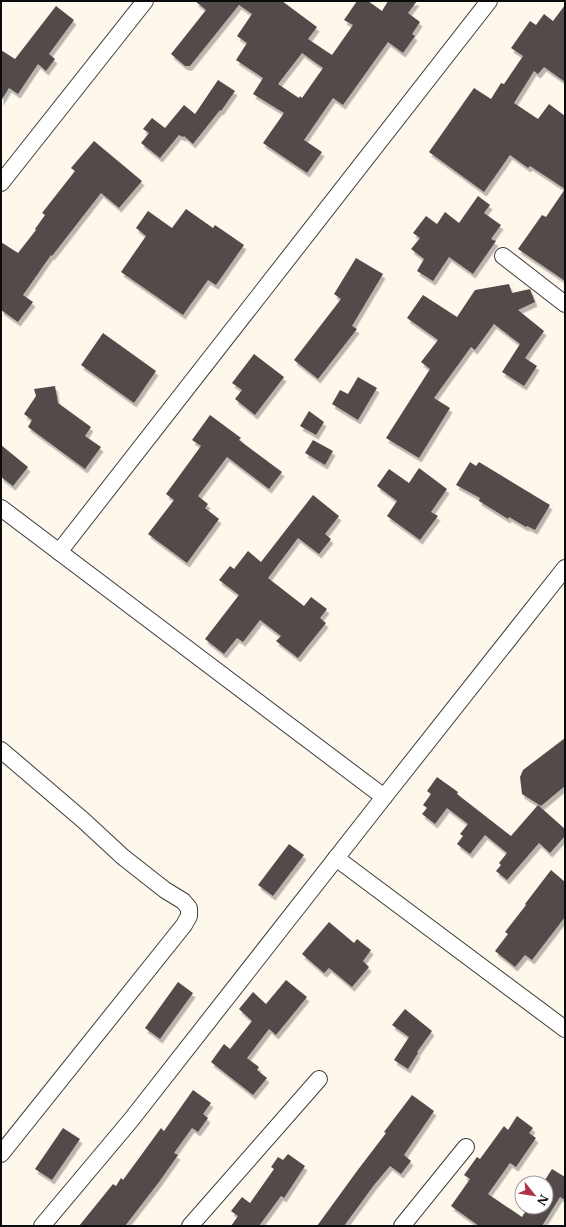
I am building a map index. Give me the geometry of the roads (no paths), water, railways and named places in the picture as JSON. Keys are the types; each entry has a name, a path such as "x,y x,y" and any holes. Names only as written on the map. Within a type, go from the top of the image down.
{"street":[{"path":"1,183 145,1"},
{"path":"59,552 489,1"},
{"path":"503,256 565,304"},
{"path":"1,508 384,797"},
{"path":"42,1226 131,1120 565,568"},
{"path":"1,750 83,820 123,857 165,890 183,901 189,908 189,916 184,925 1,1154"},
{"path":"336,858 565,1029"},
{"path":"190,1226 319,1080"},
{"path":"402,1226 466,1147"}]}
